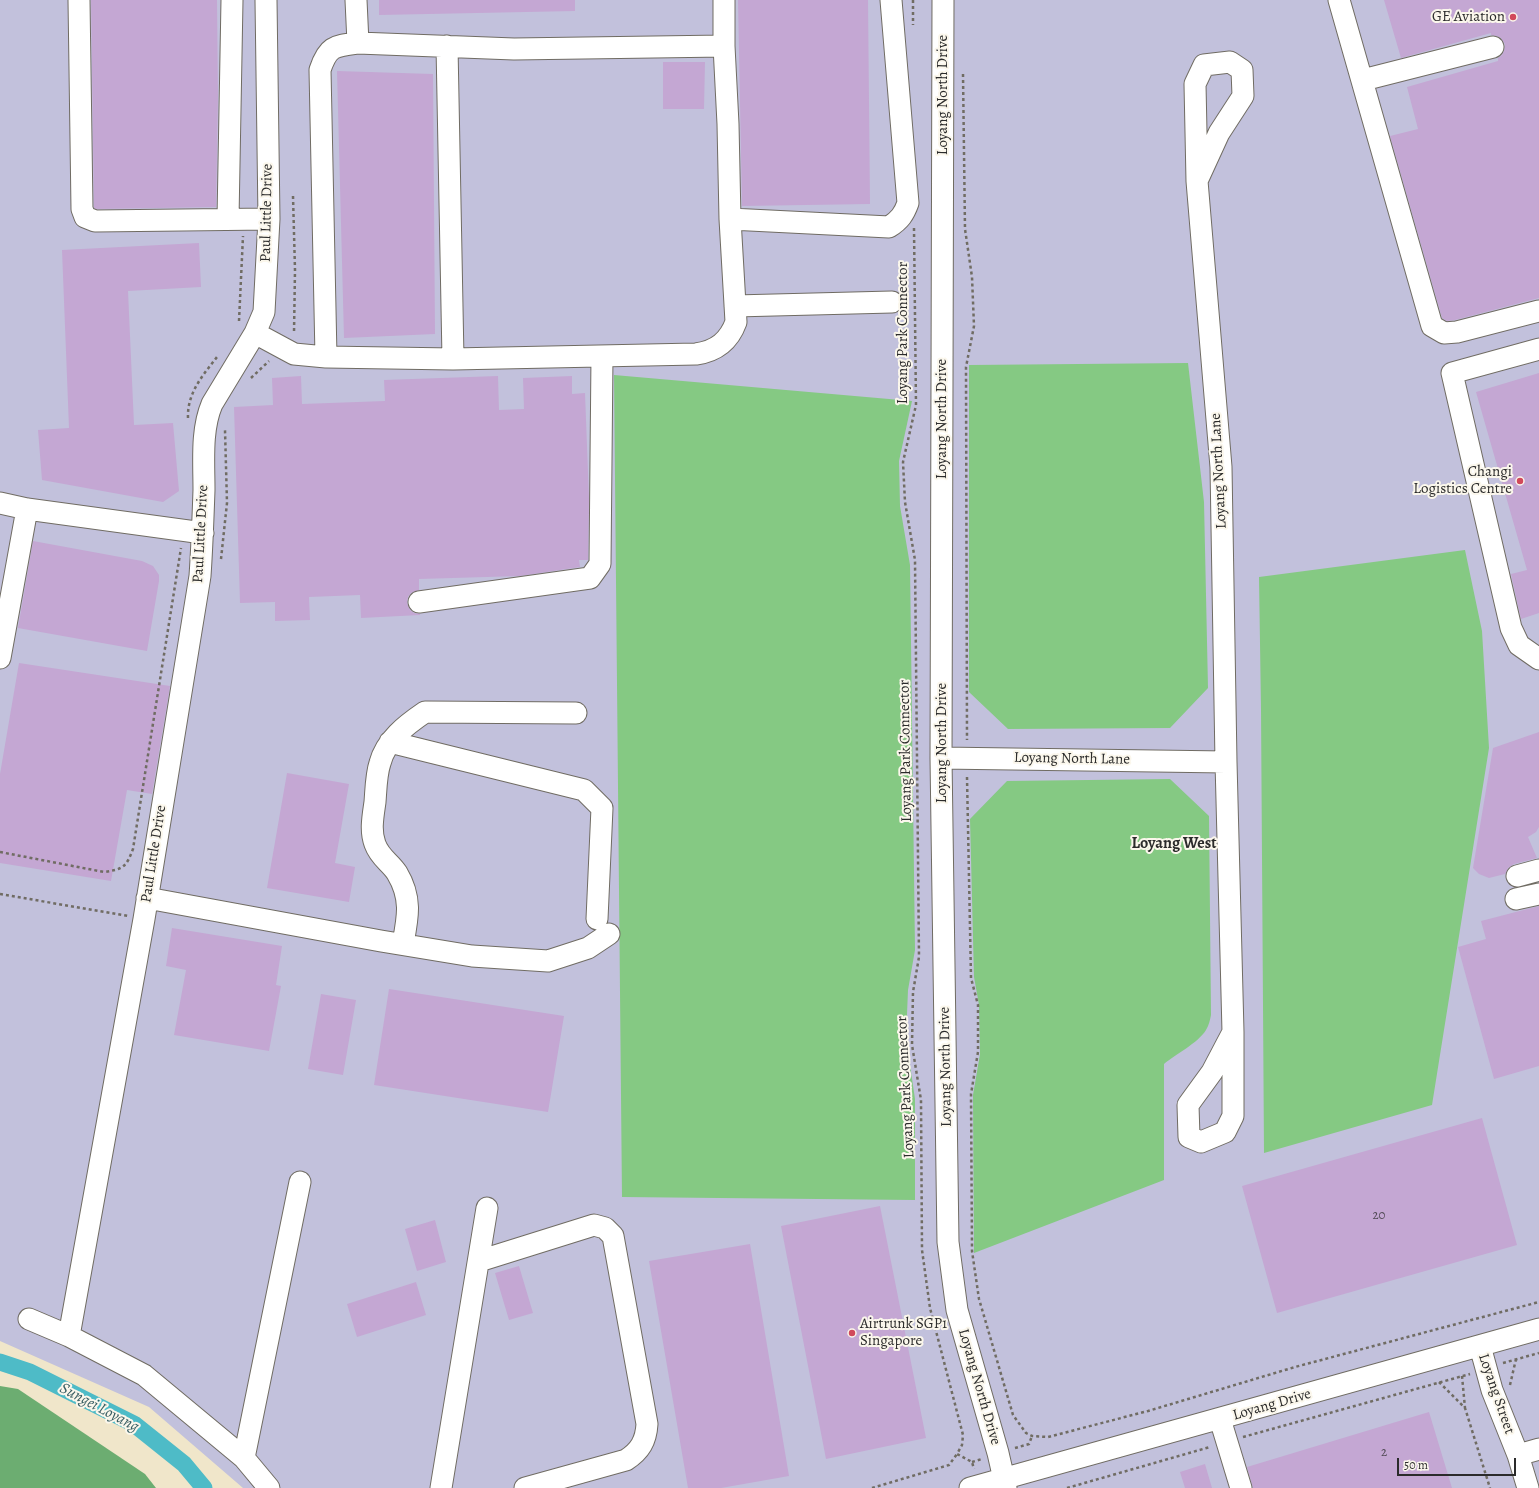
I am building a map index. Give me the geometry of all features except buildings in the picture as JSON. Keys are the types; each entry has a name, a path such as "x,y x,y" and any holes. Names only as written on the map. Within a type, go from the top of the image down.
{"street":[{"path":"80,0 82,208 85,217 95,221 269,218"},
{"path":"232,0 236,219"},
{"name":"Paul Little Drive","path":"69,1336 144,919 188,657 200,576 194,532 207,416 247,328 264,312 269,218 266,0"},
{"path":"356,0 358,43"},
{"path":"247,328 294,354 326,357 453,359 602,356 707,352 717,348 726,341 736,322 730,219 728,124 724,46 724,0"},
{"path":"730,219 889,226 896,222 904,214 908,203 891,0"},
{"name":"Loyang North Drive","path":"943,0 942,758 948,1242 957,1310 998,1453 1005,1483"},
{"path":"1339,0 1432,326 1444,333 1457,332 1539,311"},
{"path":"326,357 320,70 324,56 337,46 358,43 514,48 724,46"},
{"path":"447,46 453,359"},
{"path":"1363,80 1493,47"},
{"name":"Loyang North Lane","path":"1197,180 1219,133 1243,96 1242,70 1230,62 1204,65 1195,84 1197,180 1221,467 1226,762 1233,1032"},
{"path":"735,306 892,302"},
{"path":"1539,349 1452,373 1511,628 1519,645 1539,659"},
{"path":"420,602 590,578 600,564 602,356"},
{"path":"0,503 27,509 194,532"},
{"path":"0,658 27,509"},
{"path":"403,943 409,914 406,892 396,873 381,857 375,844 372,830 380,763 390,742 406,725 425,712 576,713"},
{"path":"147,898 381,941 403,943 472,956 548,961 588,948 603,927 602,808 584,790 390,742"},
{"name":"Loyang North Lane","path":"942,758 1226,762"},
{"path":"1517,876 1539,870"},
{"path":"1516,899 1539,894"},
{"path":"244,1458 300,1182"},
{"path":"441,1488 487,1208"},
{"path":"479,1261 594,1225 605,1228 613,1236 647,1424 646,1435 642,1446 635,1454 626,1460 525,1488"},
{"path":"29,1319 69,1336 144,1375 244,1458 269,1488"},
{"name":"Loyang Drive","path":"974,1487 1005,1483 1220,1419 1539,1329"},
{"name":"Loyang Street","path":"1480,1346 1492,1390 1518,1455 1528,1488"},
{"path":"1220,1419 1241,1488"},
{"path":"1518,1455 1539,1449"}],"path":[{"path":"913,0 913,32"},
{"path":"963,67 965,229 972,277 974,326 966,367 967,758 972,978 978,1005 978,1052 970,1094 972,1251 978,1299 1013,1415 1026,1433 1032,1436 1048,1437 1148,1411 1295,1368 1539,1302"},
{"path":"293,196 296,270 294,354"},
{"path":"236,219 239,306 247,328"},
{"name":"Loyang Park Connector","path":"914,222 916,405 903,462 905,502 915,560 919,956 913,992 912,1045 921,1100 922,1250 925,1278 930,1308 963,1435 962,1445 958,1454"},
{"path":"188,424 188,410 194,390 220,353"},
{"path":"0,852 104,872 119,870 128,862 133,849 194,532"},
{"path":"0,894 144,919"},
{"path":"1067,1488 1539,1353"},
{"path":"1462,1376 1465,1408 1490,1488"},
{"path":"1438,1382 1465,1408"},
{"path":"872,1488 949,1465 958,1454 972,1462 974,1487"}],"shaded area":[{"path":"0,0 1539,0 1539,1488 243,1488 149,1407 0,1341"}],"green space":[{"path":"1188,363 1204,502 1208,688 1170,728 1008,729 969,692 969,365"},
{"path":"614,375 912,401 899,461 900,506 910,565 915,950 908,990 906,1038 915,1099 915,1200 622,1197"},
{"path":"1465,550 1482,631 1489,748 1432,1105 1264,1153 1259,577"},
{"path":"1170,779 1209,816 1211,1015 1208,1026 1202,1035 1164,1064 1164,1180 974,1253 973,1095 980,1054 979,1005 974,977 970,819 1007,781"},
{"path":"0,1386 18,1389 145,1474 156,1488 0,1488"}],"waterway":[{"name":"Sungei Loyang","path":"0,1362 30,1372 134,1424 184,1464 204,1488"}],"place":[{"name":"GE Aviation","path":"1513,17"},
{"name":"Changi Logistics Centre","path":"1520,481"},
{"name":"Airtrunk SGP1 Singapore","path":"852,1333"}],"district":[{"name":"Loyang West","path":"1174,844"}]}
